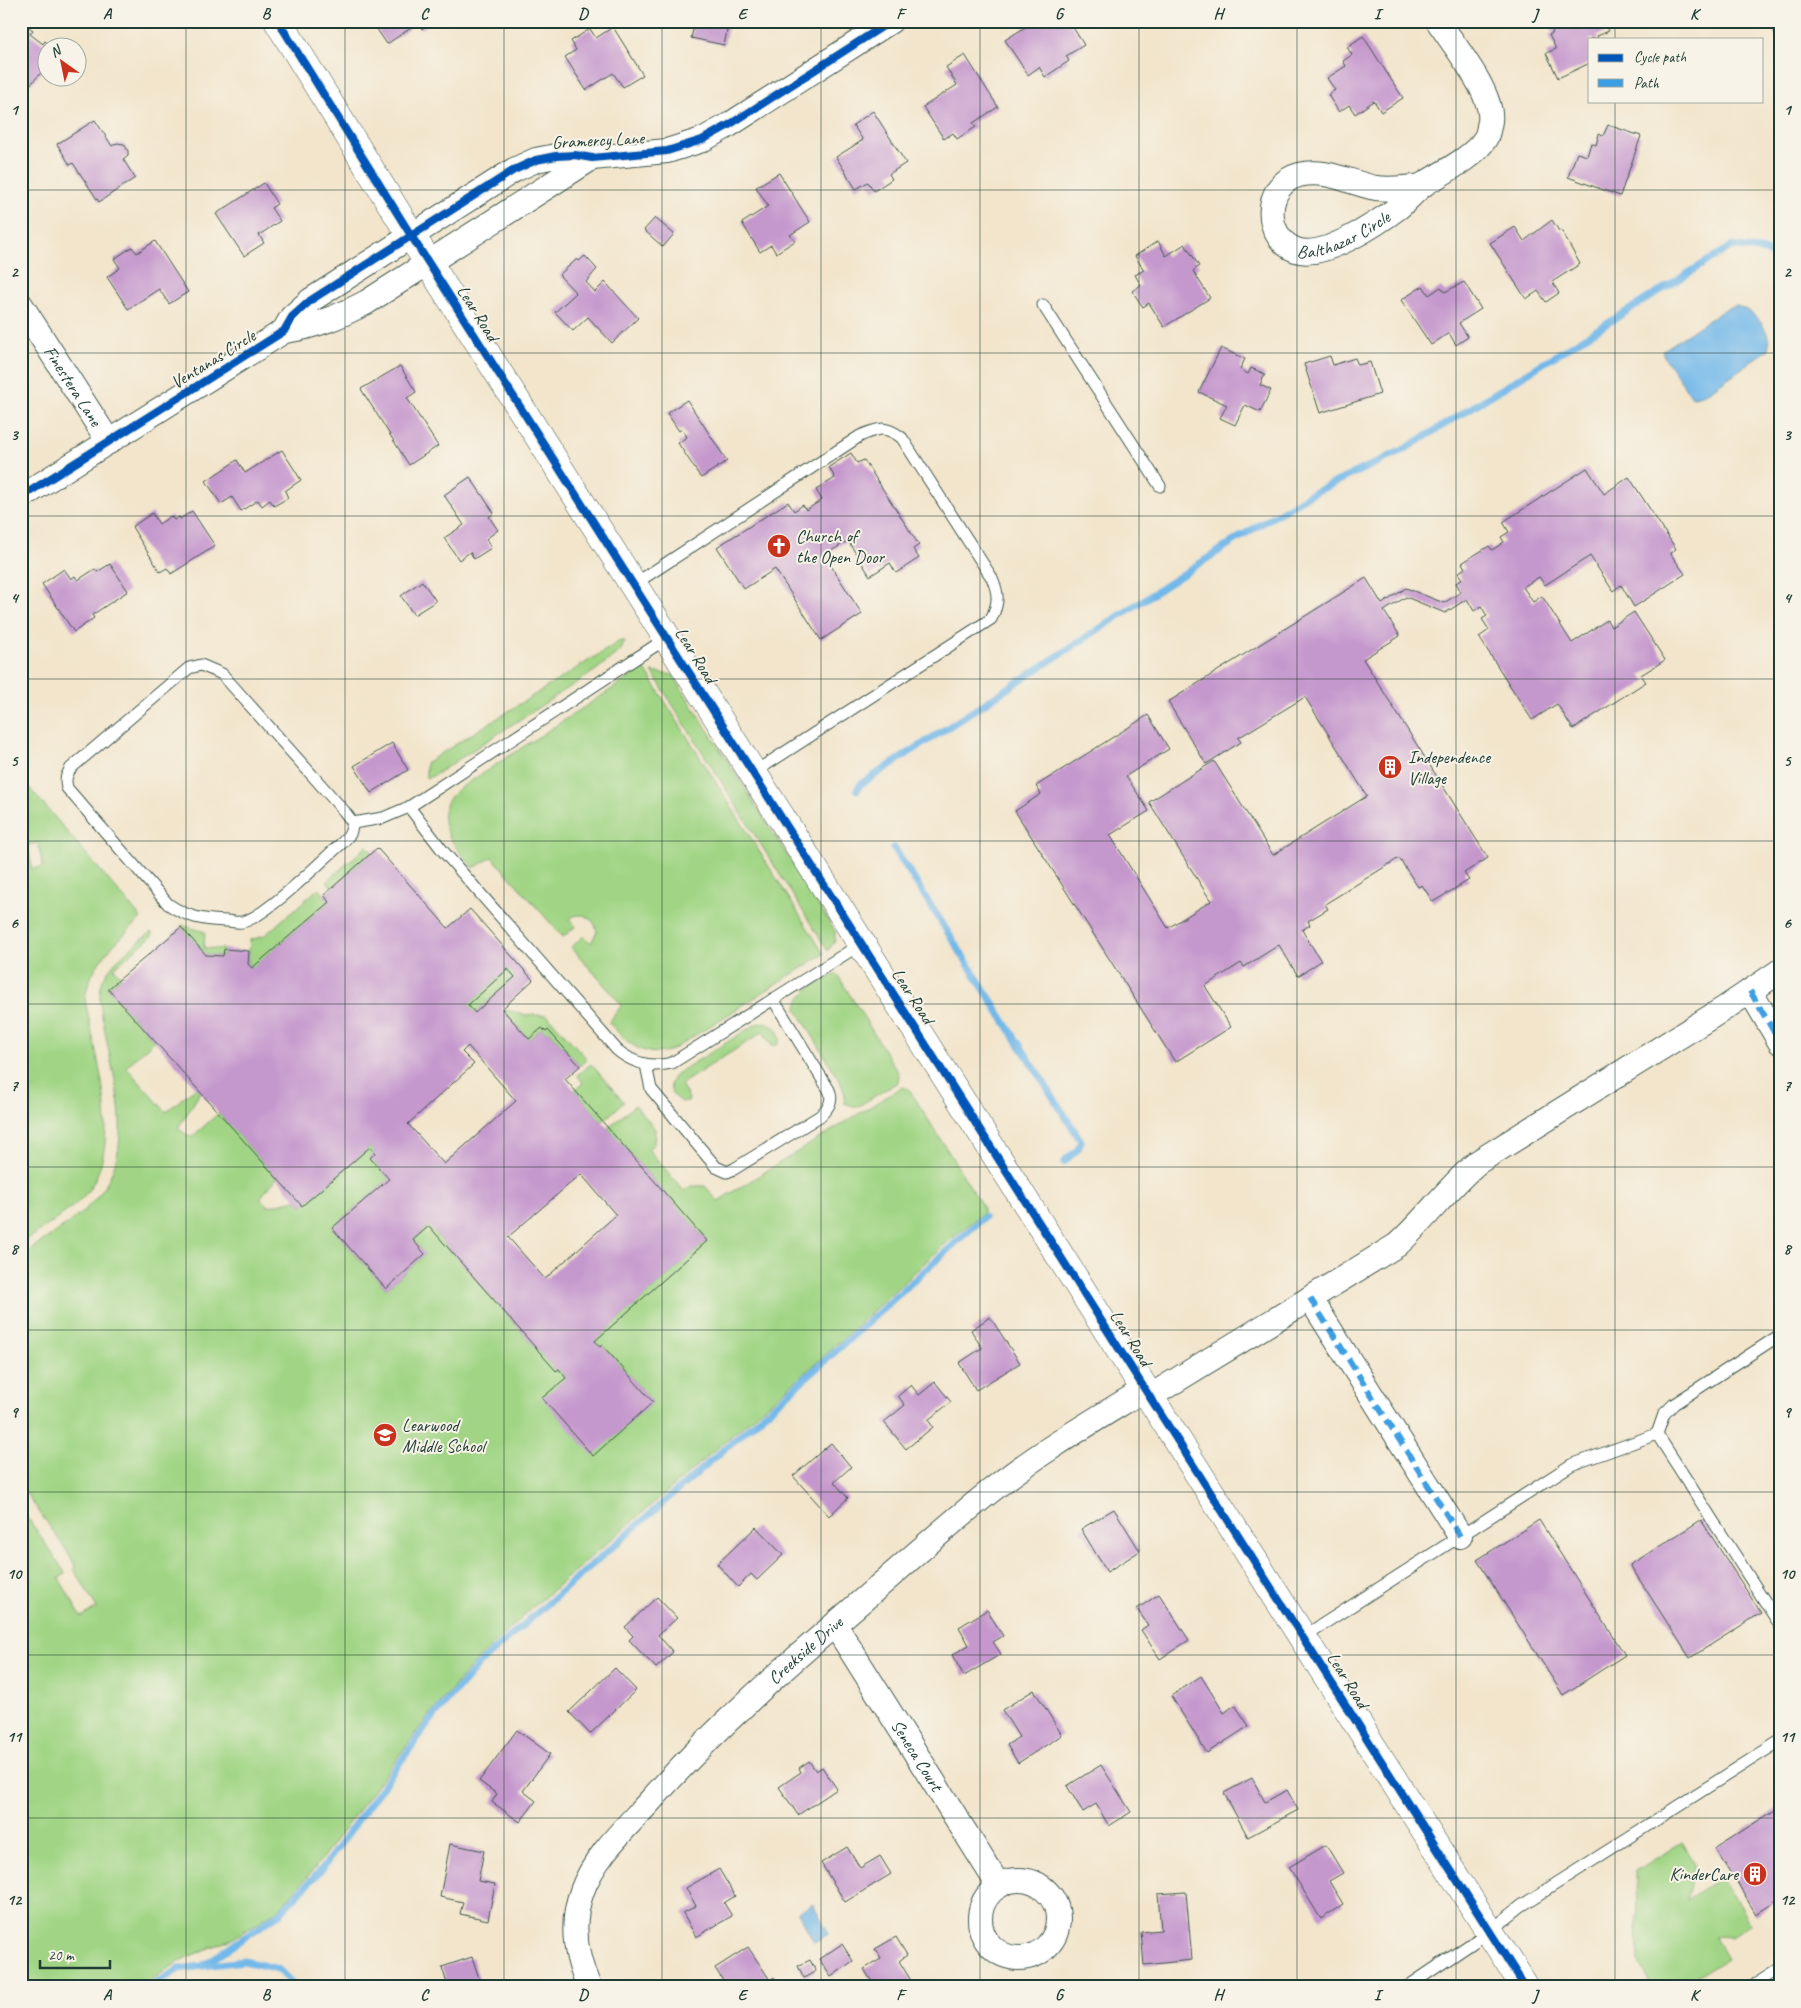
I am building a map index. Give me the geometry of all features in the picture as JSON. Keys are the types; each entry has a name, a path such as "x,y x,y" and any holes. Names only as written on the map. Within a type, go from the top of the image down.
{"street":[{"name":"Lear Road","path":"278,21 632,585 862,943 1525,1987"},
{"name":"Gramercy Lane","path":"412,237 514,170 536,160 556,156 575,155 592,158 667,151 702,140 729,125 862,29 891,21"},
{"name":"Balthazar Circle","path":"1422,186 1400,189 1378,188 1316,172 1296,176 1282,185 1272,202 1270,216 1275,230 1285,243 1297,251 1311,252 1329,247 1352,237 1398,207 1422,186 1472,152 1485,139 1490,119 1486,96 1438,21"},
{"name":"Gramercy Lane","path":"429,263 592,158"},
{"name":"Ventanas Circle","path":"284,331 292,317 311,300 412,237"},
{"name":"Ventanas Circle","path":"21,497 284,331 308,328 334,319 368,302 429,263"},
{"name":"Finestera Lane","path":"21,305 109,442"},
{"name":"Creekside Drive","path":"589,1987 579,1965 575,1944 575,1923 582,1892 590,1873 603,1854 689,1757 783,1668 997,1486 1042,1454 1310,1298 1397,1245 1418,1226 1459,1178 1478,1162 1780,971"},
{"path":"1750,991 1780,1042"},
{"path":"1310,1298 1460,1536"},
{"name":"Seneca Court","path":"835,1624 998,1886"}],"lane":[{"path":"1043,305 1160,486"},
{"path":"632,585 860,436 878,429 892,430 902,438 986,570 997,590 998,605 991,619 753,773"},
{"path":"352,823 383,818 409,806 667,638"},
{"path":"201,665 222,674 344,811 352,823 350,834 342,843 255,917 242,922 200,920 182,914 168,904 67,788 65,777 71,768 189,668 201,665"},
{"path":"409,806 443,851 618,1050 633,1061 646,1065 672,1063 862,943"},
{"path":"646,1065 651,1089 716,1167 727,1172 734,1169 820,1116 830,1105 829,1090 773,999"},
{"path":"1657,1434 1664,1414 1674,1404 1780,1335"},
{"path":"1303,1637 1571,1465 1657,1434"},
{"path":"1657,1434 1780,1625"},
{"path":"1407,1987 1490,1931 1521,1906 1780,1741"},
{"path":"1751,1987 1776,1971"}],"green space":[{"path":"620,641 625,641 621,650 596,670 433,776 426,778 426,763"},
{"path":"644,668 824,954 672,1050 661,1052 644,1051 636,1047 609,1022 622,1005 571,947 584,936 591,943 597,931 593,922 586,916 574,916 569,919 576,926 563,937 492,857 474,868 452,841 444,821 444,811 448,800 457,790"},
{"path":"652,672 673,675 835,931 835,941 828,951"},
{"path":"21,778 141,918 98,964 92,974 85,999 105,1102 106,1129 103,1154 96,1178 82,1198 61,1216 21,1244","holes":["38,843 43,867 32,869 28,845"]},
{"path":"367,846 372,852 332,888 327,881"},
{"path":"319,888 329,902 252,968 248,964 250,940 264,936"},
{"path":"182,925 205,932 204,948 224,949 223,956 206,955 181,927"},
{"path":"151,932 153,935 114,968 121,977 108,988 154,1041 126,1067 166,1112 196,1087 200,1093 178,1128 187,1135 193,1136 219,1113 277,1178 260,1198 268,1206 296,1200 302,1206 370,1147 375,1153 370,1158 389,1179 332,1228 386,1289 425,1254 413,1240 429,1226 556,1371 559,1369 566,1378 593,1455 653,1402 602,1345 600,1347 595,1341 707,1241 608,1128 635,1105 655,1129 654,1144 648,1149 684,1191 691,1186 705,1186 718,1201 902,1087 909,1089 983,1207 983,1213 943,1246 822,1358 532,1608 477,1660 428,1717 315,1868 279,1909 232,1939 185,1958 140,1987 21,1987 21,1522 25,1516 66,1574 59,1578 81,1617 97,1608 74,1569 75,1566 67,1551 21,1486 21,1257 86,1209 103,1189 113,1170 118,1150 119,1109 100,1003 100,991 103,980 112,966"},
{"path":"508,969 515,977 475,1013 468,1005"},
{"path":"837,974 899,1074 898,1082 857,1107 844,1103 845,1094 840,1081 797,1010 798,1004 805,992 817,983"},
{"path":"504,1011 527,1015 547,1015 587,1059 580,1066 549,1031 546,1032 542,1028 529,1039"},
{"path":"765,1022 777,1029 780,1039 778,1044 772,1046 763,1032 681,1084 689,1099 688,1101 681,1102 672,1094 670,1084 676,1074 756,1024"},
{"path":"591,1064 624,1102 602,1122 575,1090 583,1083 577,1075"},
{"path":"1682,1842 1695,1863 1686,1900 1721,1877 1751,1924 1732,1937 1714,1936 1727,1958 1681,1987 1653,1987 1638,1963 1636,1871"}],"water":[{"path":"1736,306 1743,308 1761,322 1768,336 1768,350 1705,394 1691,396 1662,351 1727,308"},
{"path":"813,1904 829,1934 814,1942 798,1912"}],"building":[{"path":"21,21 33,30 30,34 38,40 38,76 31,84 21,76"},
{"path":"433,21 422,29 418,23 387,44 372,22"},
{"path":"686,21 729,21 724,45 691,38 694,26 685,24"},
{"path":"1035,21 1069,21 1084,45 1066,56 1069,61 1045,77 1039,67 1028,75 1005,40"},
{"path":"1122,21 1134,21 1126,27"},
{"path":"1552,21 1604,21 1609,31 1597,36 1598,38 1588,38 1588,64 1558,78 1546,53 1556,49 1549,35 1553,33 1549,25 1553,23"},
{"path":"1767,21 1780,21 1780,35 1777,37"},
{"path":"613,27 643,75 623,87 613,73 586,90 565,57 576,50 571,41 590,29 596,38"},
{"path":"1363,36 1403,98 1381,112 1374,101 1355,114 1349,105 1339,112 1328,95 1335,90 1327,78 1346,66 1343,61 1352,55 1347,47"},
{"path":"965,55 998,107 973,123 976,127 957,139 953,133 944,139 923,107 957,85 946,67"},
{"path":"873,111 906,163 889,174 892,179 874,191 868,182 856,189 836,157 863,140 853,125"},
{"path":"95,120 112,146 117,143 124,144 128,155 123,159 135,178 99,202 73,163 70,165 57,144"},
{"path":"1608,125 1641,136 1620,196 1568,177 1577,153 1587,156 1591,143 1596,145 1599,134 1603,136"},
{"path":"779,173 810,222 790,235 795,241 776,253 771,245 760,252 742,223 768,206 756,187"},
{"path":"264,183 277,204 271,208 280,221 259,235 264,243 244,256 216,214"},
{"path":"655,218 674,234 663,247 644,230"},
{"path":"1552,220 1559,231 1561,230 1580,264 1552,282 1559,293 1546,302 1538,291 1526,299 1490,243 1515,227 1524,241"},
{"path":"155,241 188,292 169,304 159,289 128,309 107,277 120,268 114,259 132,247 137,253"},
{"path":"1158,241 1166,256 1185,244 1199,266 1193,271 1210,298 1164,327 1149,303 1143,307 1132,291 1141,285 1135,275 1144,270 1135,256"},
{"path":"585,256 597,269 586,282 595,292 605,282 638,318 612,343 588,317 573,331 555,312 576,293 559,275 577,259 579,261"},
{"path":"1464,282 1481,309 1459,323 1468,337 1456,345 1449,333 1431,345 1401,300 1423,286 1429,295 1441,287 1445,292"},
{"path":"1221,348 1245,359 1240,369 1248,374 1251,368 1265,374 1260,385 1271,390 1260,412 1245,405 1235,425 1220,418 1227,405 1199,392"},
{"path":"1330,356 1333,365 1355,358 1358,365 1370,362 1380,394 1320,413 1304,364"},
{"path":"400,366 416,392 407,398 438,446 409,465 361,389"},
{"path":"687,400 727,461 701,478 678,443 687,437 682,429 679,431 667,413"},
{"path":"282,450 301,480 285,491 288,498 274,506 270,500 262,506 258,500 241,511 232,497 221,504 206,481 237,460 245,473"},
{"name":"Church of the Open Door","path":"851,453 857,463 864,460 919,545 913,549 919,558 896,573 890,563 870,576 848,541 824,555 862,614 821,640 775,569 744,589 717,547 788,502 794,511 803,505 806,510 822,500 816,490 835,478 829,467"},
{"name":"Independence Village","path":"1587,468 1604,494 1629,477 1676,549 1670,553 1685,574 1634,607 1621,585 1613,591 1590,556 1545,585 1539,577 1523,587 1533,602 1542,596 1572,643 1607,620 1611,627 1634,612 1665,660 1641,675 1646,682 1573,729 1557,704 1532,720 1479,637 1489,630 1482,619 1487,616 1481,606 1474,611 1467,599 1445,613 1406,597 1384,611 1400,636 1363,659 1488,858 1464,873 1469,880 1433,902 1422,885 1418,887 1399,858 1325,904 1328,909 1308,921 1310,925 1302,930 1321,961 1298,976 1279,945 1244,967 1241,963 1205,986 1231,1027 1175,1062 1015,811 1041,794 1036,786 1148,715 1169,749 1126,776 1149,811 1110,835 1168,928 1211,901 1149,802 1214,761 1273,855 1367,796 1305,697 1238,738 1241,742 1206,764 1168,702 1366,578 1382,604 1406,588 1444,603 1461,592 1456,583 1462,579 1458,573 1465,568 1462,563 1489,546 1492,550 1504,542 1501,537 1509,532 1503,522"},
{"path":"470,477 494,513 489,517 498,530 486,539 491,548 474,559 470,552 459,560 444,538 464,525 444,495"},
{"path":"192,511 215,546 171,574 167,568 160,572 132,527 152,513 159,524 171,516 174,520 179,517 180,519"},
{"path":"110,564 128,591 92,615 94,618 74,632 42,584 64,569 71,579 75,576 78,580 95,569 97,572"},
{"path":"422,581 436,601 414,615 401,596"},
{"path":"392,743 408,770 371,793 354,766"},
{"path":"377,848 448,928 470,909 533,980 502,1009 529,1039 542,1028 546,1032 548,1030 580,1066 565,1079 707,1241 595,1341 600,1347 602,1345 653,1402 593,1456 542,1398 566,1378 559,1369 556,1371 429,1226 413,1240 425,1254 386,1289 332,1228 389,1179 370,1158 375,1153 370,1147 302,1206 108,989 181,927 206,955 223,956 224,949 249,951 248,964 252,968 329,902 324,895","holes":["508,969 515,977 475,1013 468,1005","468,1046 516,1101 444,1164 408,1124 474,1064 462,1052","581,1174 616,1215 545,1279 508,1237"]},
{"path":"990,1317 1020,1363 976,1390 959,1363 982,1348 971,1330"},
{"path":"935,1382 951,1402 928,1420 933,1427 906,1449 884,1422 905,1405 898,1396 911,1385 919,1395"},
{"path":"831,1443 851,1467 834,1482 848,1498 829,1516 793,1476"},
{"path":"1114,1509 1140,1551 1107,1572 1081,1529"},
{"path":"1539,1520 1625,1655 1563,1695 1477,1560"},
{"path":"1701,1520 1761,1613 1690,1658 1630,1565"},
{"path":"756,1527 783,1555 757,1580 751,1574 738,1587 717,1564"},
{"path":"1159,1594 1189,1640 1160,1659 1141,1630 1148,1625 1137,1609"},
{"path":"657,1597 677,1618 658,1635 673,1652 656,1668 629,1640 633,1636 625,1627"},
{"path":"987,1610 1003,1636 993,1642 1001,1654 964,1676 952,1655 969,1645 959,1627"},
{"path":"615,1668 636,1690 590,1734 569,1712"},
{"path":"1201,1676 1224,1713 1235,1705 1249,1726 1207,1753 1171,1696"},
{"path":"1034,1690 1062,1735 1018,1763 1007,1745 1019,1737 1002,1710"},
{"path":"517,1730 550,1754 523,1791 536,1801 520,1822 492,1802 497,1794 479,1781"},
{"path":"809,1761 816,1771 822,1767 837,1789 798,1815 779,1787 801,1772 799,1768"},
{"path":"1101,1765 1131,1812 1109,1826 1096,1804 1083,1812 1067,1786"},
{"path":"1252,1778 1265,1802 1287,1790 1298,1810 1248,1837 1224,1793"},
{"name":"KinderCare","path":"1780,1807 1780,1899 1756,1914 1715,1848"},
{"path":"450,1844 484,1851 478,1881 495,1884 488,1920 460,1914 463,1902 440,1897"},
{"path":"1326,1845 1343,1873 1329,1881 1343,1904 1321,1919 1289,1867"},
{"path":"847,1847 860,1868 880,1856 891,1874 845,1902 821,1863"},
{"path":"719,1869 735,1896 724,1903 732,1916 696,1937 683,1913 696,1906 686,1888"},
{"path":"1186,1892 1192,1960 1144,1965 1141,1932 1161,1930 1158,1894"},
{"path":"896,1937 907,1955 899,1961 915,1987 875,1987 864,1969 881,1959 875,1949"},
{"path":"842,1944 853,1961 831,1977 819,1959"},
{"path":"748,1947 770,1980 774,1977 780,1987 727,1987 715,1968"},
{"path":"472,1957 482,1987 448,1987 442,1967"},
{"path":"810,1960 816,1971 804,1978 798,1966"}],"waterway":[{"path":"857,790 861,784 1248,532 1309,495 1405,449 1732,246 1766,251 1780,261"},
{"path":"894,848 1081,1141 1078,1149 1064,1162"},
{"path":"204,1965 280,1913 322,1869 431,1720 481,1662 825,1361 984,1217"},
{"path":"150,1987 179,1969 244,1961 278,1969 296,1987"}],"marked path":[{"path":"1750,991 1780,1042"},
{"path":"1310,1298 1460,1536"}],"cycle path":[{"path":"278,21 412,237 1525,1987"},
{"path":"21,497 284,331 292,317 311,300 514,170 536,160 556,156 575,155 592,158 667,151 702,140 729,125 891,21"}],"place":[{"name":"Church of the Open Door","path":"779,546"},
{"name":"Independence Village","path":"1390,767"},
{"name":"Learwood Middle School","path":"385,1435"},
{"name":"KinderCare","path":"1755,1874"}]}
